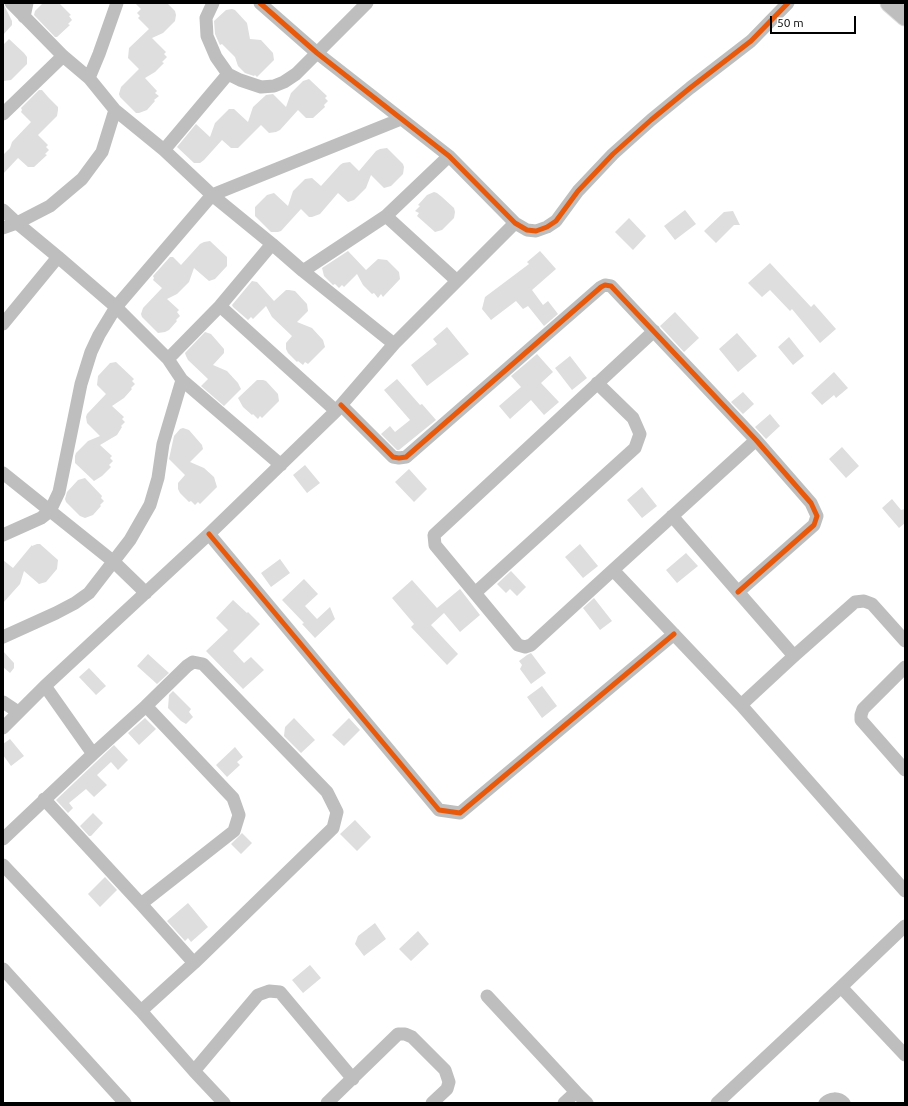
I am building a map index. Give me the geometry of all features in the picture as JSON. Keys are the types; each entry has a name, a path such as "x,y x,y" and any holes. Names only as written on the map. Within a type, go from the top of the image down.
{"main road":[{"path":"889,3 905,17"}],"street":[{"path":"11,3 64,56 89,78 114,110 164,150 212,195 394,344"},
{"path":"24,17 27,3"},
{"path":"89,78 117,3"},
{"path":"213,3 206,18 207,36 216,57 228,74 261,87 274,86 284,82 296,74 367,3"},
{"path":"260,3 317,53 449,156 515,223 527,230 536,231 547,227 556,221 578,191 613,154 684,92 751,41 788,3"},
{"path":"5,108 64,56"},
{"path":"164,150 228,74"},
{"path":"3,228 17,223 50,206 82,179 102,152 114,110"},
{"path":"3,535 35,522 50,511 59,492 81,384 91,352 99,335 116,307 212,195 401,119"},
{"path":"303,271 386,216 449,156"},
{"path":"3,210 116,307 168,359 182,380 281,465"},
{"path":"386,216 456,280"},
{"path":"3,728 45,686 209,534 339,408 394,344 456,280 515,223"},
{"path":"168,359 220,306 272,244"},
{"path":"3,324 58,257"},
{"path":"220,306 339,408 393,457 399,458 406,457 601,287 605,285 611,286 756,440 811,503 817,516 814,525 738,592"},
{"path":"654,331 434,535 435,545 518,645 524,647 531,645 756,440"},
{"path":"3,637 56,613 75,603 89,593 130,540 150,505 158,478 163,444 182,380"},
{"path":"475,593 635,448 640,434 633,418 598,383"},
{"path":"3,473 114,562 146,593"},
{"path":"672,516 794,656"},
{"path":"209,534 439,810 460,813 674,634"},
{"path":"613,570 741,705 905,892"},
{"path":"741,705 855,602 864,601 872,604 905,641"},
{"path":"3,839 187,666 194,662 203,664 326,792 337,812 333,828 194,963 141,1011"},
{"path":"904,768 861,720 861,715 863,709 905,667"},
{"path":"45,686 93,754"},
{"path":"3,702 18,712"},
{"path":"141,904 234,831 239,815 233,798 146,706"},
{"path":"44,799 194,963"},
{"path":"3,865 141,1011 224,1103"},
{"path":"717,1103 905,926"},
{"path":"3,969 125,1103"},
{"path":"841,987 905,1055"},
{"path":"194,1071 258,995 269,991 280,992 353,1079"},
{"path":"488,996 586,1103"},
{"path":"327,1103 398,1034 405,1034 412,1038 445,1070 449,1082 447,1089 432,1103"},
{"path":"564,1103 576,1092"},
{"path":"825,1103 827,1100 834,1098 841,1100 844,1103"}],"building":[{"path":"3,3 12,21 12,25 3,35"},
{"path":"43,3 59,3 71,15 69,16 72,20 68,24 70,25 57,37 55,37 34,15 35,11"},
{"path":"135,3 167,3 175,11 176,15 175,21 163,33 152,38 166,52 164,54 167,57 162,62 164,63 155,72 145,78 157,91 155,93 159,96 147,110 139,113 136,113 120,97 119,94 121,87 139,69 128,58 129,48 149,29 138,18 140,16 137,13 141,9"},
{"path":"226,10 235,10 247,23 250,39 261,40 273,53 274,60 257,77 255,75 245,73 238,66 235,57 222,44 220,45 215,34 214,21"},
{"path":"9,39 27,57 27,64 11,80 3,81 3,45"},
{"path":"309,79 327,96 325,98 328,101 324,105 325,107 313,118 306,118 298,110 280,130 269,133 261,125 238,148 231,148 222,140 200,163 194,163 177,147 196,124 210,137 215,123 229,109 234,109 248,122 253,107 266,95 273,94 286,107 291,93 303,81"},
{"path":"39,90 42,90 58,107 57,116 38,135 48,145 46,147 49,150 45,154 47,155 34,167 28,167 18,158 3,174 3,155 10,148 12,142 31,122 21,112 21,108"},
{"path":"387,148 403,164 404,167 403,174 391,186 384,188 371,175 366,188 354,200 348,202 338,193 320,214 309,217 301,209 281,231 278,232 271,232 255,216 255,207 267,195 274,193 288,206 293,191 305,179 312,178 321,186 343,163 350,162 359,171 376,151"},
{"path":"434,192 454,208 455,212 454,218 442,230 435,232 417,216 419,213 415,211 427,195"},
{"path":"685,210 696,224 675,240 664,226"},
{"path":"733,211 740,225 734,225 716,243 704,231 724,212"},
{"path":"629,218 646,236 633,250 615,232"},
{"path":"210,241 227,257 227,266 215,279 209,281 194,268 189,282 177,294 167,299 179,310 177,312 180,316 169,330 158,333 142,317 141,314 143,308 162,288 153,280 153,276 170,257 173,257 181,265 200,244"},
{"path":"348,251 366,270 378,259 387,260 399,272 400,279 383,297 381,294 378,298 363,285 357,274 344,287 342,285 339,288 335,284 333,285 324,276 322,268"},
{"path":"540,251 556,269 532,290 543,305 548,301 558,314 544,326 528,306 523,309 516,301 491,320 482,309 485,297 529,264 527,262"},
{"path":"770,263 811,307 814,304 836,329 820,343 792,309 790,311 770,290 762,297 748,283"},
{"path":"252,281 257,282 274,301 286,290 289,290 295,291 307,304 308,311 297,322 312,328 323,340 325,347 308,364 305,362 303,365 298,361 297,362 288,353 286,343 292,336 272,317 266,306 253,319 251,317 248,320 233,307 232,305"},
{"path":"675,312 699,338 684,352 660,326"},
{"path":"447,327 469,354 427,386 411,365 437,344 433,339"},
{"path":"205,332 211,334 224,349 224,353 213,365 227,371 238,383 241,389 224,406 201,386 208,379 188,360 185,353"},
{"path":"737,333 757,356 738,372 719,349"},
{"path":"789,337 804,356 793,365 778,347"},
{"path":"537,354 553,372 541,383 559,402 544,415 531,400 510,419 499,406 521,387 511,376"},
{"path":"570,356 587,378 572,390 555,368"},
{"path":"116,362 134,379 132,381 135,384 124,398 112,406 124,417 122,419 125,422 121,426 122,427 117,435 100,445 112,456 110,458 113,461 109,465 111,467 102,476 94,481 75,463 75,456 76,453 88,441 100,436 87,423 86,417 87,414 106,394 97,385 98,376 110,363"},
{"path":"834,372 848,388 836,398 834,395 822,405 811,393"},
{"path":"397,379 420,405 422,404 436,420 399,450 397,450 381,434 390,426 395,432 410,420 384,390"},
{"path":"257,380 266,381 278,394 279,401 262,418 260,416 258,419 243,407 238,398"},
{"path":"743,392 754,404 743,414 731,402"},
{"path":"770,414 780,426 766,439 755,427"},
{"path":"183,428 189,430 202,445 203,449 190,462 204,468 214,477 217,487 200,504 198,502 195,505 191,501 189,502 180,493 178,483 185,475 169,459 174,436 180,429"},
{"path":"842,447 859,466 846,478 829,459"},
{"path":"305,465 320,483 307,493 293,475"},
{"path":"409,469 427,489 414,502 395,482"},
{"path":"85,478 102,496 101,498 104,501 93,515 85,518 80,516 66,502 65,499 67,492 78,480"},
{"path":"642,487 657,506 642,518 627,500"},
{"path":"892,499 901,510 905,509 905,523 899,528 882,508"},
{"path":"40,544 58,560 57,569 46,582 39,584 24,571 20,584 3,603 3,560 13,568 32,545"},
{"path":"580,544 598,566 583,578 565,557"},
{"path":"686,553 698,566 677,583 666,570"},
{"path":"280,559 290,573 271,587 261,573"},
{"path":"511,571 526,587 517,596 510,589 506,593 497,584"},
{"path":"304,579 318,594 305,606 317,619 330,607 335,619 315,638 302,624 304,623 282,600"},
{"path":"412,580 437,608 460,589 480,615 460,632 444,613 431,625 458,654 447,665 411,627 414,624 392,598"},
{"path":"594,598 612,621 600,630 583,608"},
{"path":"233,600 260,624 233,651 244,663 251,657 264,670 243,689 206,651 228,630 216,618"},
{"path":"3,651 14,663 14,668 10,673 3,667"},
{"path":"531,653 546,673 531,684 520,669 522,665 519,661"},
{"path":"148,654 169,673 157,684 137,666"},
{"path":"89,668 106,686 96,695 79,677"},
{"path":"542,686 557,706 542,718 527,697"},
{"path":"173,691 191,709 189,712 193,717 186,724 168,708 169,695"},
{"path":"145,718 156,729 139,745 128,733"},
{"path":"294,718 315,740 301,753 284,736 285,727"},
{"path":"349,718 360,730 344,746 332,735"},
{"path":"10,739 24,756 11,766 3,755 3,744"},
{"path":"114,745 128,760 118,770 111,762 97,775 107,785 94,797 86,789 69,803 73,808 68,813 56,800"},
{"path":"235,747 243,757 237,762 240,765 227,777 216,765"},
{"path":"93,813 103,823 91,836 89,836 80,826"},
{"path":"355,820 371,837 357,851 340,834"},
{"path":"242,833 252,843 241,854 231,844"},
{"path":"105,877 117,890 100,907 88,894"},
{"path":"188,903 208,927 191,942 188,938 185,941 167,921"},
{"path":"375,923 386,939 364,956 355,944 358,936"},
{"path":"418,931 429,944 411,961 399,949"},
{"path":"310,965 321,978 303,993 292,980"}],"cycle path":[{"path":"260,3 317,53 449,156 515,223 527,230 536,231 547,227 556,221 578,191 613,154 690,88 751,41 788,3"},
{"path":"341,405 393,457 406,457 601,287 605,285 611,286 756,440 811,503 817,516 814,525 738,592"},
{"path":"209,534 439,810 460,813 674,634"}]}
